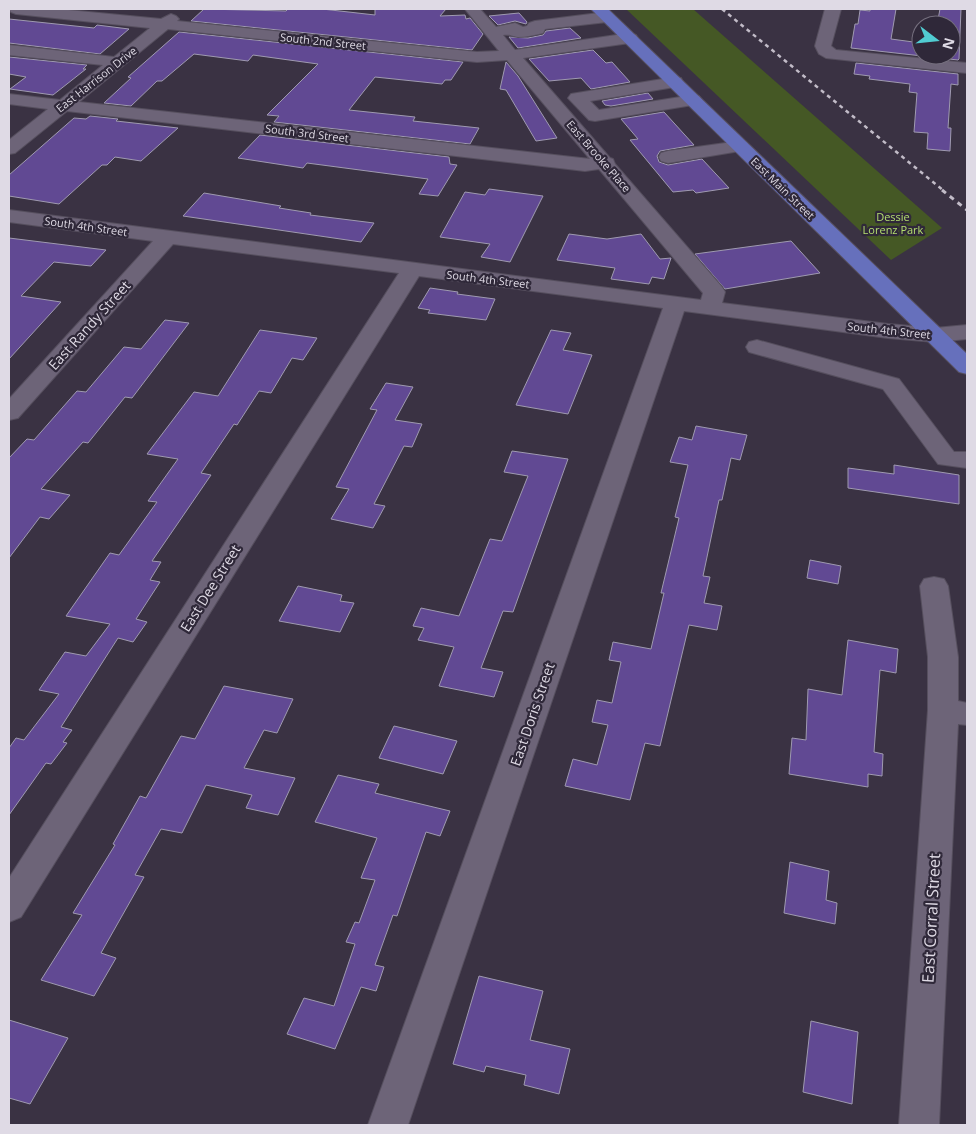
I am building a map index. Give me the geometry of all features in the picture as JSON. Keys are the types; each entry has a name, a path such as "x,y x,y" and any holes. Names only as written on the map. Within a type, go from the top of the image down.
{"main road":[{"name":"East Main Street","path":"603,13 967,366"}],"street":[{"name":"South 2nd Street","path":"16,9 477,57 512,55 630,38"},
{"name":"East Harrison Drive","path":"9,149 184,9"},
{"name":"East Brooke Place","path":"472,9 714,292 708,308"},
{"path":"524,15 574,9"},
{"path":"833,9 823,46 825,51 832,54 967,68"},
{"path":"492,32 516,28 519,32 538,30 535,26 603,13"},
{"path":"9,50 117,62"},
{"path":"675,82 577,98 595,116 693,100"},
{"name":"South 3rd Street","path":"9,99 585,165 606,164"},
{"path":"668,158 740,146"},
{"name":"South 4th Street","path":"9,216 708,308 935,335 967,332"},
{"name":"East Randy Street","path":"9,413 168,237"},
{"name":"East Dee Street","path":"9,907 412,270"},
{"name":"East Doris Street","path":"388,1125 676,303"},
{"path":"757,347 891,384 947,459 967,460"},
{"name":"East Corral Street","path":"919,1125 955,712 943,657 934,586"}],"green space":[{"name":"Dessie Lorenz Park","path":"626,9 693,9 942,228 891,260"}],"building":[{"path":"204,9 286,11 288,9 322,9 375,15 375,9 446,9 440,16 465,15 466,19 470,18 483,34 472,50 191,21"},
{"path":"870,9 896,9 891,39 911,42 911,55 851,48 855,24 858,24 860,10 870,11"},
{"path":"940,9 961,9 961,15 939,15"},
{"path":"519,13 527,22 526,24 515,21 498,25 489,16"},
{"path":"9,19 94,28 97,25 129,29 100,54 9,43"},
{"path":"570,28 581,38 518,48 509,37 528,38 543,35 546,31"},
{"path":"179,32 463,62 451,80 445,80 442,84 375,77 349,110 415,117 413,121 479,128 470,144 274,122 279,116 267,115 318,64 253,55 248,61 194,54 162,81 157,81 131,106 104,103 131,78 128,77"},
{"path":"593,50 606,63 612,62 630,82 591,89 581,78 549,81 529,59"},
{"path":"9,57 87,65 83,69 86,69 53,95 10,89 26,77 9,74"},
{"path":"506,62 518,76 557,138 536,141 506,90 500,89"},
{"path":"856,63 958,74 958,85 951,84 948,128 951,128 950,151 927,149 928,133 914,132 917,93 909,92 910,84 869,79 870,76 854,74"},
{"path":"648,93 653,99 611,106 605,105 602,101"},
{"path":"664,112 694,145 660,151 657,156 659,162 668,165 702,159 729,188 696,193 693,190 673,192 630,140 638,139 621,119"},
{"path":"90,116 178,128 141,161 115,157 107,165 102,165 59,204 9,196 9,175 74,118 86,119"},
{"path":"260,135 449,157 450,164 457,165 438,196 419,194 428,179 307,163 303,168 238,158"},
{"path":"489,189 543,196 510,262 481,257 490,244 440,237 465,192 485,195"},
{"path":"204,193 281,206 279,208 311,213 310,215 374,223 361,242 183,216"},
{"path":"569,234 607,239 641,234 660,259 671,258 664,279 652,277 649,284 611,279 615,268 557,260"},
{"path":"9,238 106,250 91,266 54,262 21,296 61,302 9,359"},
{"path":"791,241 820,273 725,289 695,254"},
{"path":"430,288 495,299 486,320 428,313 430,310 418,308"},
{"path":"165,320 189,323 132,398 125,397 88,443 83,442 41,489 70,495 49,519 40,517 9,558 9,458 27,439 34,440 77,391 86,392 124,347 141,349"},
{"path":"260,330 317,338 303,360 292,358 271,393 259,391 237,425 234,424 201,473 211,475 152,561 161,562 150,580 160,582 136,619 147,622 133,642 118,638 61,727 72,730 63,742 67,743 51,764 46,763 9,815 9,748 16,738 24,740 59,694 39,690 65,652 86,656 110,624 66,616 110,553 119,555 157,502 148,501 178,459 147,454 194,392 218,396"},
{"path":"551,330 571,333 563,350 592,355 568,414 516,405"},
{"path":"386,383 413,387 395,420 422,424 412,447 404,446 374,504 385,506 373,528 331,519 349,489 336,487 377,410 370,409"},
{"path":"696,426 747,435 740,460 731,458 722,500 719,500 703,576 710,577 704,603 722,606 717,630 689,625 660,746 645,743 630,800 565,786 573,759 597,765 608,725 592,722 597,700 612,703 621,662 609,660 613,642 651,649 664,593 661,593 679,518 675,517 688,465 670,462 679,437 692,440"},
{"path":"512,451 568,459 513,612 503,611 481,668 503,672 494,697 439,686 454,647 418,640 424,628 413,626 421,608 459,616 490,539 502,541 528,476 504,472"},
{"path":"894,465 959,475 959,504 848,488 848,468 894,474"},
{"path":"810,560 841,566 838,584 807,578"},
{"path":"298,586 342,595 340,601 354,603 340,632 279,621"},
{"path":"848,640 898,649 896,673 880,670 874,752 883,754 882,776 868,774 868,787 789,774 792,738 806,740 808,689 842,695"},
{"path":"224,686 293,699 277,733 264,730 244,768 295,778 278,815 246,808 252,795 206,785 182,833 161,829 135,875 144,877 101,953 116,958 94,996 41,980 82,915 73,913 115,845 113,844 140,796 146,798 181,736 195,739"},
{"path":"394,726 457,741 443,774 379,758"},
{"path":"338,775 379,784 375,793 450,811 440,836 426,832 397,916 393,915 375,965 384,967 376,991 361,987 335,1049 287,1034 304,998 334,1006 355,944 346,942 355,922 359,923 375,880 361,878 377,838 315,822"},
{"path":"790,862 829,871 826,900 837,903 835,924 784,913"},
{"path":"479,976 543,991 530,1040 570,1049 559,1094 524,1085 526,1075 486,1066 484,1072 453,1064"},
{"path":"9,1020 68,1038 30,1104 9,1098"},
{"path":"811,1021 858,1032 852,1104 803,1092"}],"railway":[{"path":"722,9 944,191"},
{"path":"942,190 967,210"}]}
